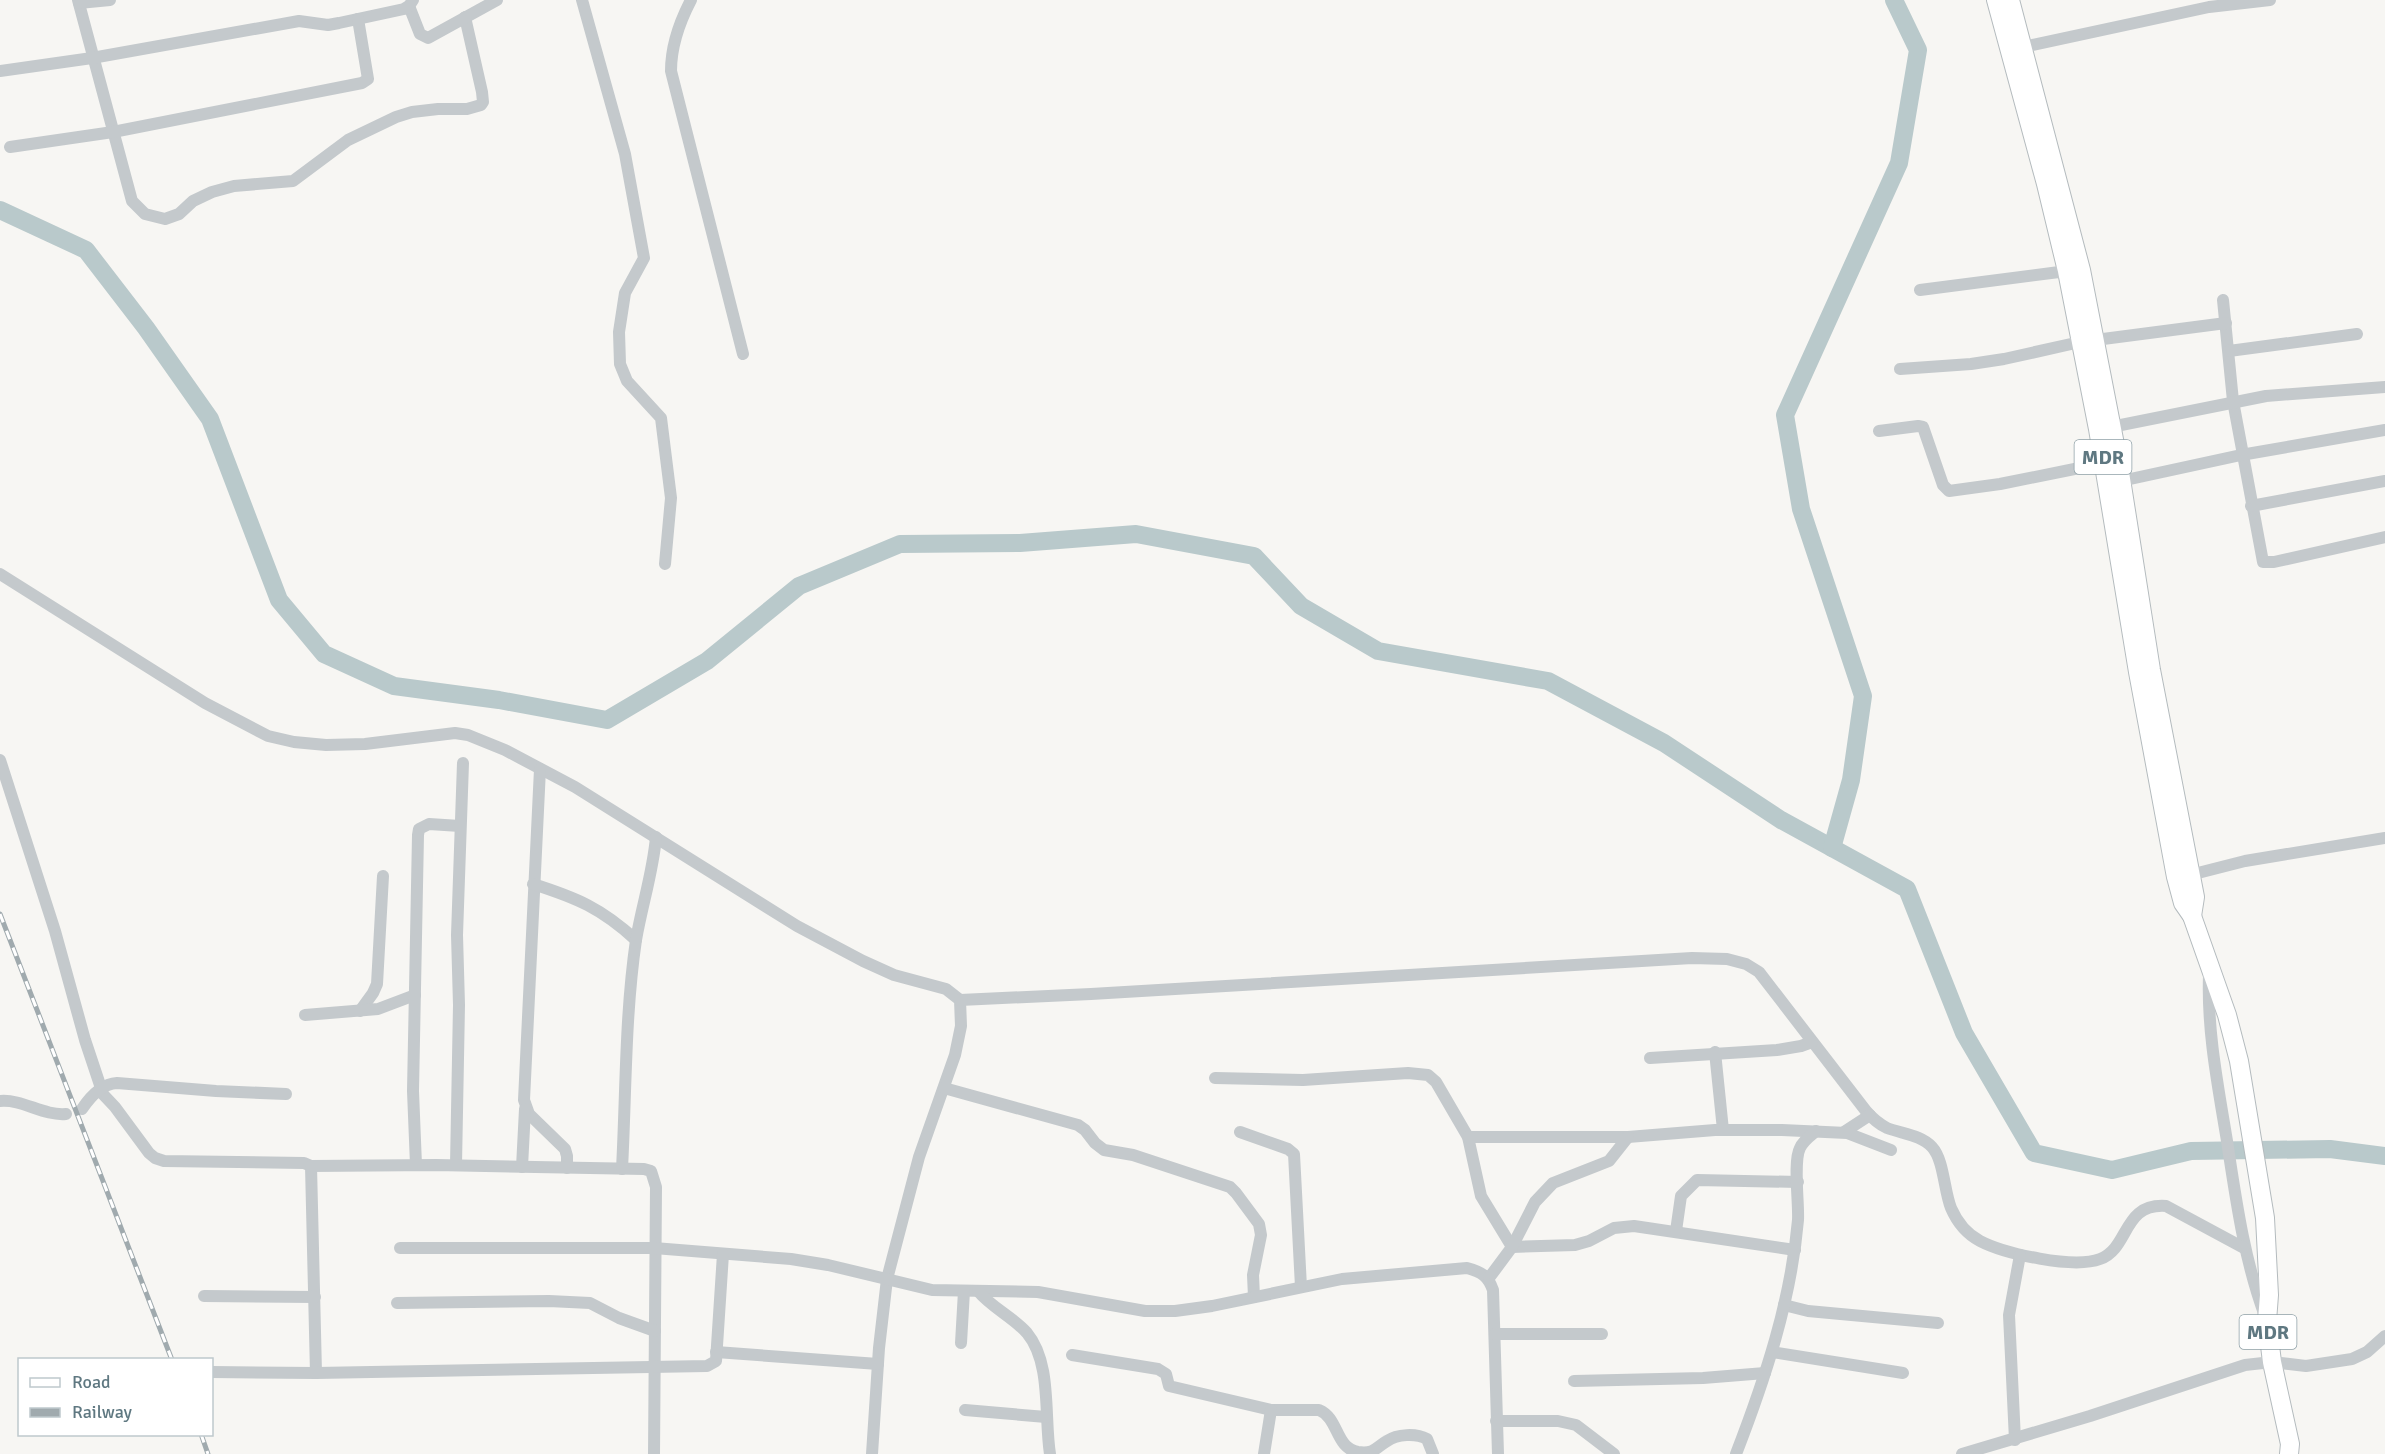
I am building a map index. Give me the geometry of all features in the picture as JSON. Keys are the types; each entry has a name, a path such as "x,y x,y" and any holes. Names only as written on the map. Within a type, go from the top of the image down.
{"main road":[{"name":"MDR","path":"1996,0 2067,271 2111,427 2151,670 2195,897 2192,916"},
{"name":"MDR","path":"2010,0 2081,270 2087,340 2104,463 2138,672 2176,877 2183,903 2192,916 2227,1015 2239,1061 2265,1218 2269,1294 2267,1320 2272,1362 2293,1450"}],"street":[{"path":"110,0 78,2 132,201 146,214 165,219 179,214 194,201 212,192 234,186 293,181 348,140 380,123 412,112 438,108 467,109 481,105 482,92 467,0"},
{"path":"0,71 92,58 299,21 328,25 358,19 411,3 424,38 434,35 497,0"},
{"path":"582,0 625,154 644,258 625,293 619,332 620,364 627,381 661,418 671,498 665,564"},
{"path":"691,0 676,30 671,55 671,71 743,354"},
{"path":"2023,47 2209,8 2270,0"},
{"path":"10,147 113,132 366,82 367,70 358,19"},
{"path":"1920,290 2067,271"},
{"path":"2223,300 2241,455 2263,562 2268,563 2385,537"},
{"path":"1900,369 1971,364 2087,340 2226,323"},
{"path":"2229,351 2357,334"},
{"path":"2111,427 2266,396 2385,387"},
{"path":"1879,431 1923,427 1943,485 1949,491 2000,484 2104,463"},
{"path":"2121,481 2241,455 2385,430"},
{"path":"2251,506 2385,481"},
{"path":"0,574 205,703 268,736 294,742 326,745 365,744 455,734 468,735 505,750 575,787 821,939 894,975 946,989 960,1000 1210,988 1683,959 1727,959 1746,964 1759,972 1870,1115 1887,1128 1925,1140 1935,1150 1950,1206 1959,1223 1981,1242 2020,1255 2063,1262 2097,1260 2111,1254 2135,1217 2155,1206 2166,1206 2244,1248"},
{"path":"0,760 55,931 100,1089 155,1158 164,1161 304,1163 311,1166 416,1165 651,1171 654,1176 654,1454"},
{"path":"456,1166 459,1017 456,935 463,763"},
{"path":"522,1167 540,769"},
{"path":"416,1165 413,1091 419,829 429,824 460,826"},
{"path":"622,1169 636,940 653,866 656,837"},
{"path":"2190,875 2245,861 2385,838"},
{"path":"360,1011 377,984 384,876"},
{"path":"533,884 576,898 594,907 613,919 636,940"},
{"path":"2210,966 2208,1001 2215,1066 2244,1248 2255,1289 2267,1320"},
{"path":"305,1015 360,1011 388,1006 415,995"},
{"path":"873,1454 878,1364 887,1279 919,1157 955,1055 962,1026 960,1000"},
{"path":"1650,1058 1715,1052 1777,1050 1800,1047 1812,1042"},
{"path":"1715,1052 1723,1130"},
{"path":"1215,1078 1295,1081 1420,1072 1428,1075 1436,1082 1468,1137 1481,1196 1512,1247"},
{"path":"82,1109 100,1089 117,1083 286,1094"},
{"path":"944,1088 1078,1125 1104,1149 1133,1155 1230,1187 1259,1224 1261,1243 1253,1275 1254,1297"},
{"path":"0,1101 19,1103 50,1113 66,1114"},
{"path":"525,1109 565,1149 567,1168"},
{"path":"1844,1132 1870,1115"},
{"path":"1468,1137 1628,1137 1723,1130 1816,1131 1844,1132 1891,1149"},
{"path":"1736,1454 1772,1352 1784,1305 1795,1250 1799,1149 1816,1131"},
{"path":"1240,1132 1288,1149 1294,1154 1301,1287"},
{"path":"1489,1278 1512,1247 1535,1202 1553,1184 1609,1161 1628,1137"},
{"path":"311,1166 316,1373"},
{"path":"1676,1231 1681,1196 1697,1180 1798,1182"},
{"path":"1512,1247 1575,1245 1590,1241 1614,1228 1634,1226 1795,1250"},
{"path":"400,1248 654,1248 800,1261 932,1290 1038,1292 1145,1311 1175,1311 1376,1275 1467,1268 1478,1271 1489,1278 1493,1290 1498,1454"},
{"path":"213,1372 316,1373 707,1366 716,1361 723,1254"},
{"path":"2015,1440 2010,1315 2020,1255"},
{"path":"961,1343 964,1291"},
{"path":"978,1291 986,1301 1025,1330 1033,1341 1042,1367 1050,1454"},
{"path":"204,1296 315,1297"},
{"path":"398,1303 549,1301 590,1303 619,1318 654,1331"},
{"path":"1784,1305 1817,1312 1938,1323"},
{"path":"1495,1334 1602,1334"},
{"path":"1962,1454 2015,1440 2245,1365 2272,1362 2306,1366 2352,1359 2367,1352 2385,1336"},
{"path":"716,1352 878,1364"},
{"path":"1772,1352 1902,1372"},
{"path":"1072,1355 1158,1369 1166,1374 1169,1386 1271,1410 1319,1410 1326,1413 1349,1449 1358,1452 1375,1451 1388,1440 1415,1435 1427,1439 1433,1454"},
{"path":"1574,1381 1703,1378 1765,1373"},
{"path":"965,1410 1046,1417"},
{"path":"1264,1454 1271,1410"},
{"path":"1496,1421 1558,1421 1576,1425 1614,1454"}],"waterway":[{"path":"1832,848 1851,780 1863,696 1801,509 1785,415 1899,163 1918,50 1894,0"},
{"path":"0,210 86,250 146,328 210,419 279,600 324,654 394,686 499,700 607,720 707,661 799,586 900,544 1020,543 1136,534 1254,556 1301,606 1378,651 1548,681 1664,743 1781,820 1907,889 1964,1033 2034,1153 2112,1170 2191,1151 2330,1149 2385,1156"}],"railway":[{"path":"0,914 171,1358"},
{"path":"202,1436 208,1454"}]}
